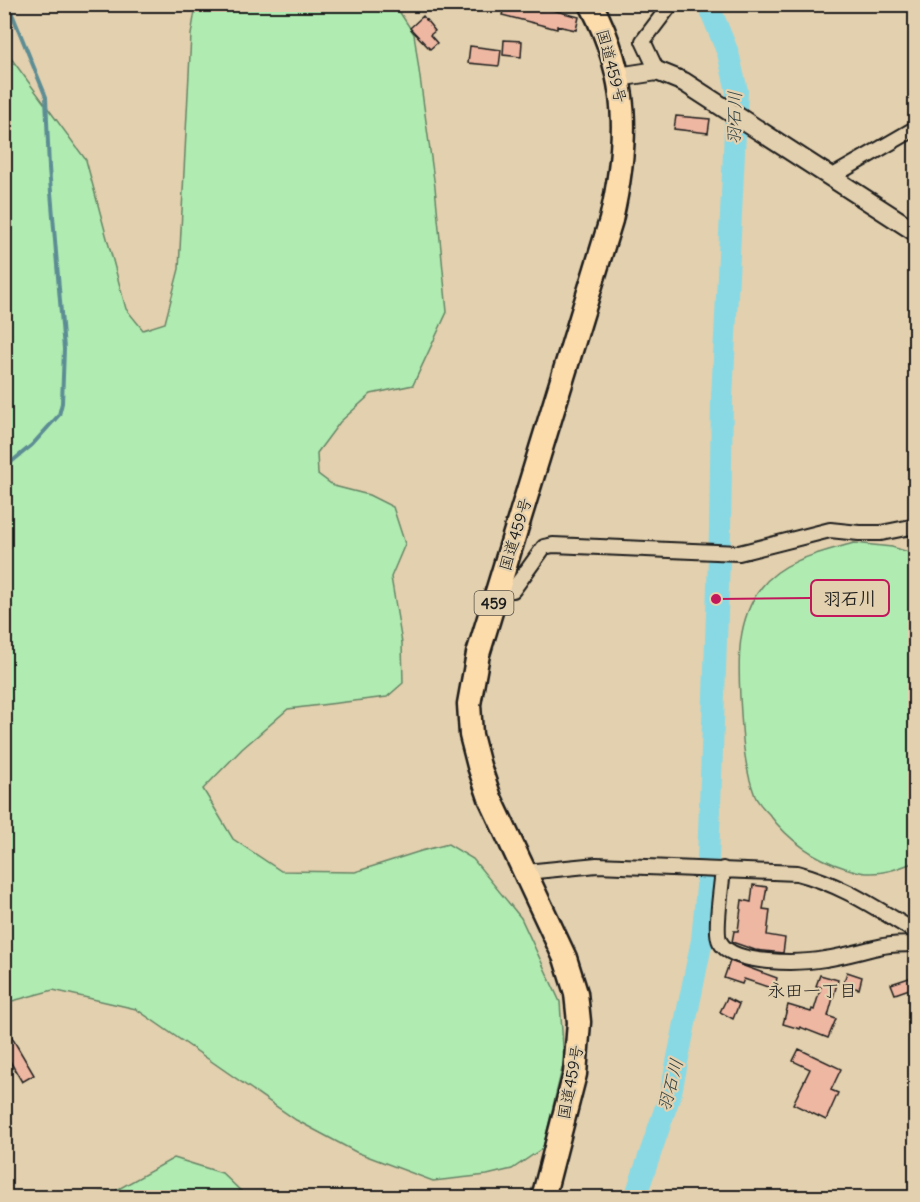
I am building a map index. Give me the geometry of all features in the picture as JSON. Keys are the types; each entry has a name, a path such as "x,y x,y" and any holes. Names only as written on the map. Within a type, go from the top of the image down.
{"highway":[{"name":"国道459号","path":"543,1197 575,1074 579,1022 576,993 565,958 490,798 471,735 470,704 478,654 611,220 621,176 624,108 618,77 602,24 591,4"}],"street":[{"path":"657,71 643,42 671,4"},
{"path":"618,77 657,71 684,82 915,232"},
{"path":"831,177 915,128"},
{"path":"497,591 513,590 544,547 553,545 740,553 830,530 881,533 915,526"},
{"path":"526,872 597,865 797,873 822,879 841,888 915,932"},
{"path":"720,869 717,935 724,947 744,958 799,962 886,946 915,944"}],"green space":[{"path":"196,5 395,5 414,34 435,187 447,312 413,385 371,394 340,422 317,453 318,474 334,486 369,495 393,507 405,544 391,577 402,643 403,683 387,697 288,709 242,749 203,789 233,839 281,871 355,872 448,844 473,859 521,918 560,1002 564,1061 543,1148 512,1169 487,1175 433,1181 356,1152 296,1120 136,1009 53,990 5,1003 5,50 86,160 126,309 143,330 165,323 179,269 191,35"},
{"path":"854,543 892,547 915,554 915,862 880,873 845,868 812,854 793,840 761,806 755,796 748,772 741,709 739,654 743,626 753,600 761,588 780,570 803,558"},
{"path":"174,1158 222,1173 247,1197 69,1197 115,1191"}],"building":[{"path":"505,4 522,4 541,10 541,7 579,17 576,30 557,26 557,29 502,15"},
{"path":"423,16 435,31 430,35 437,43 430,49 410,28"},
{"path":"504,40 522,41 521,57 503,55"},
{"path":"470,46 501,50 499,66 468,63"},
{"path":"676,116 710,119 708,133 674,129"},
{"path":"753,885 767,887 763,909 770,910 767,935 785,938 783,953 755,950 732,942 734,931 738,931 742,900 751,902"},
{"path":"730,961 777,978 774,989 744,979 742,984 724,978"},
{"path":"847,972 862,977 859,989 843,985"},
{"path":"820,975 838,980 828,1016 836,1019 828,1038 800,1027 800,1029 783,1024 788,1005 811,1012 812,1009 814,1010 821,987 816,986"},
{"path":"915,976 915,987 895,994 891,984"},
{"path":"727,998 739,1004 733,1019 720,1012"},
{"path":"4,1024 34,1075 22,1082 4,1051"},
{"path":"799,1049 841,1069 831,1090 838,1093 826,1120 793,1104 810,1069 793,1061"}],"waterway":[{"path":"4,468 32,445 59,415 62,403 64,349 49,168 46,97 8,4"},
{"name":"羽石川","path":"635,1198 671,1092 702,940 707,887 720,531 722,398 737,91 728,53 708,4"}],"place":[{"name":"羽石川","path":"716,599"}],"district":[{"name":"永田一丁目","path":"812,990"}]}
